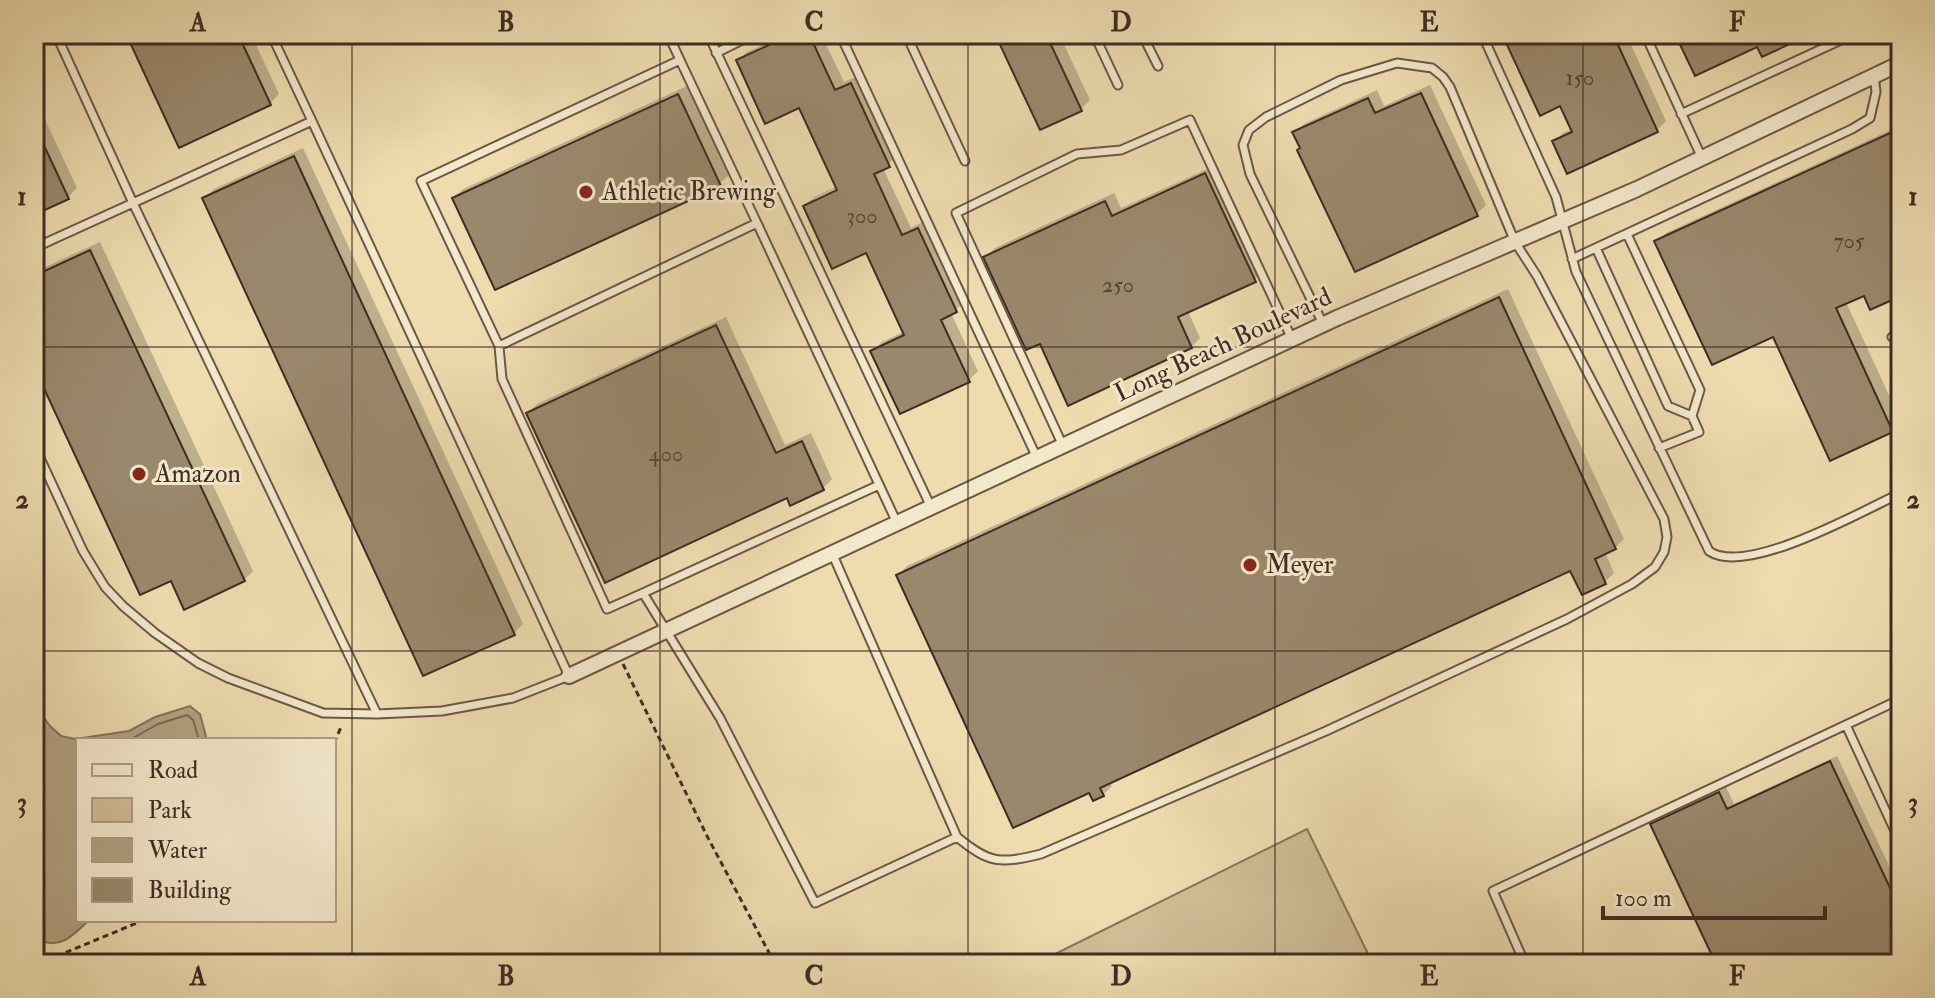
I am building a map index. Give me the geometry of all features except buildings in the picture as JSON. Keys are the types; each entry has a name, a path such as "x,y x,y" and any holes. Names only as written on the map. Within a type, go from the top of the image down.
{"street":[{"name":"Long Beach Boulevard","path":"569,676 1323,324 1561,222 1901,63"}],"lane":[{"path":"56,34 133,203 377,714"},
{"path":"34,445 83,551 105,587 155,633 198,663 228,678 323,713 377,714 442,711 513,698 569,676 271,34"},
{"path":"668,34 897,523"},
{"path":"708,34 931,507"},
{"path":"716,53 754,34"},
{"path":"840,34 1037,458"},
{"path":"906,34 965,161"},
{"path":"1094,34 1118,85"},
{"path":"1142,34 1158,66"},
{"path":"1482,34 1556,197 1572,259 1704,545 1723,557 1752,557 1770,552 1901,493"},
{"path":"1645,34 1702,158"},
{"path":"1681,114 1854,34"},
{"path":"680,60 421,181 499,346 502,379 607,609 879,485"},
{"path":"832,553 957,837 990,859 1006,863 1041,854 1326,731 1567,619 1632,584 1655,567 1664,552 1667,537 1664,519 1537,276 1515,242 1450,87 1432,68 1397,63 1341,80 1266,117 1249,130 1243,145 1250,174 1323,324"},
{"path":"1572,259 1852,129 1870,118 1876,92 1874,75"},
{"path":"1063,446 956,213 1077,154 1121,150 1190,120 1292,339"},
{"path":"34,248 312,121"},
{"path":"499,346 757,223"},
{"path":"1627,234 1700,390 1692,416 1699,432 1659,448"},
{"path":"1596,248 1668,406 1692,416"},
{"path":"1892,337 1901,333"},
{"path":"643,593 720,718 815,903 957,837"},
{"path":"1525,964 1493,891 1901,699"},
{"path":"1846,725 1901,844"}],"path":[{"path":"618,653 707,836 775,964"},
{"path":"336,739 342,727 341,713"},
{"path":"38,964 139,922"}],"green space":[{"path":"1307,829 1373,964 1035,964"}],"water":[{"path":"34,704 61,736 76,739 76,922 87,922 60,942 34,942"},
{"path":"190,706 200,714 206,738 82,738 129,731 155,717"}],"place":[{"name":"Athletic Brewing","path":"586,192"},
{"name":"Amazon","path":"139,474"},
{"name":"Meyer","path":"1250,565"}]}
